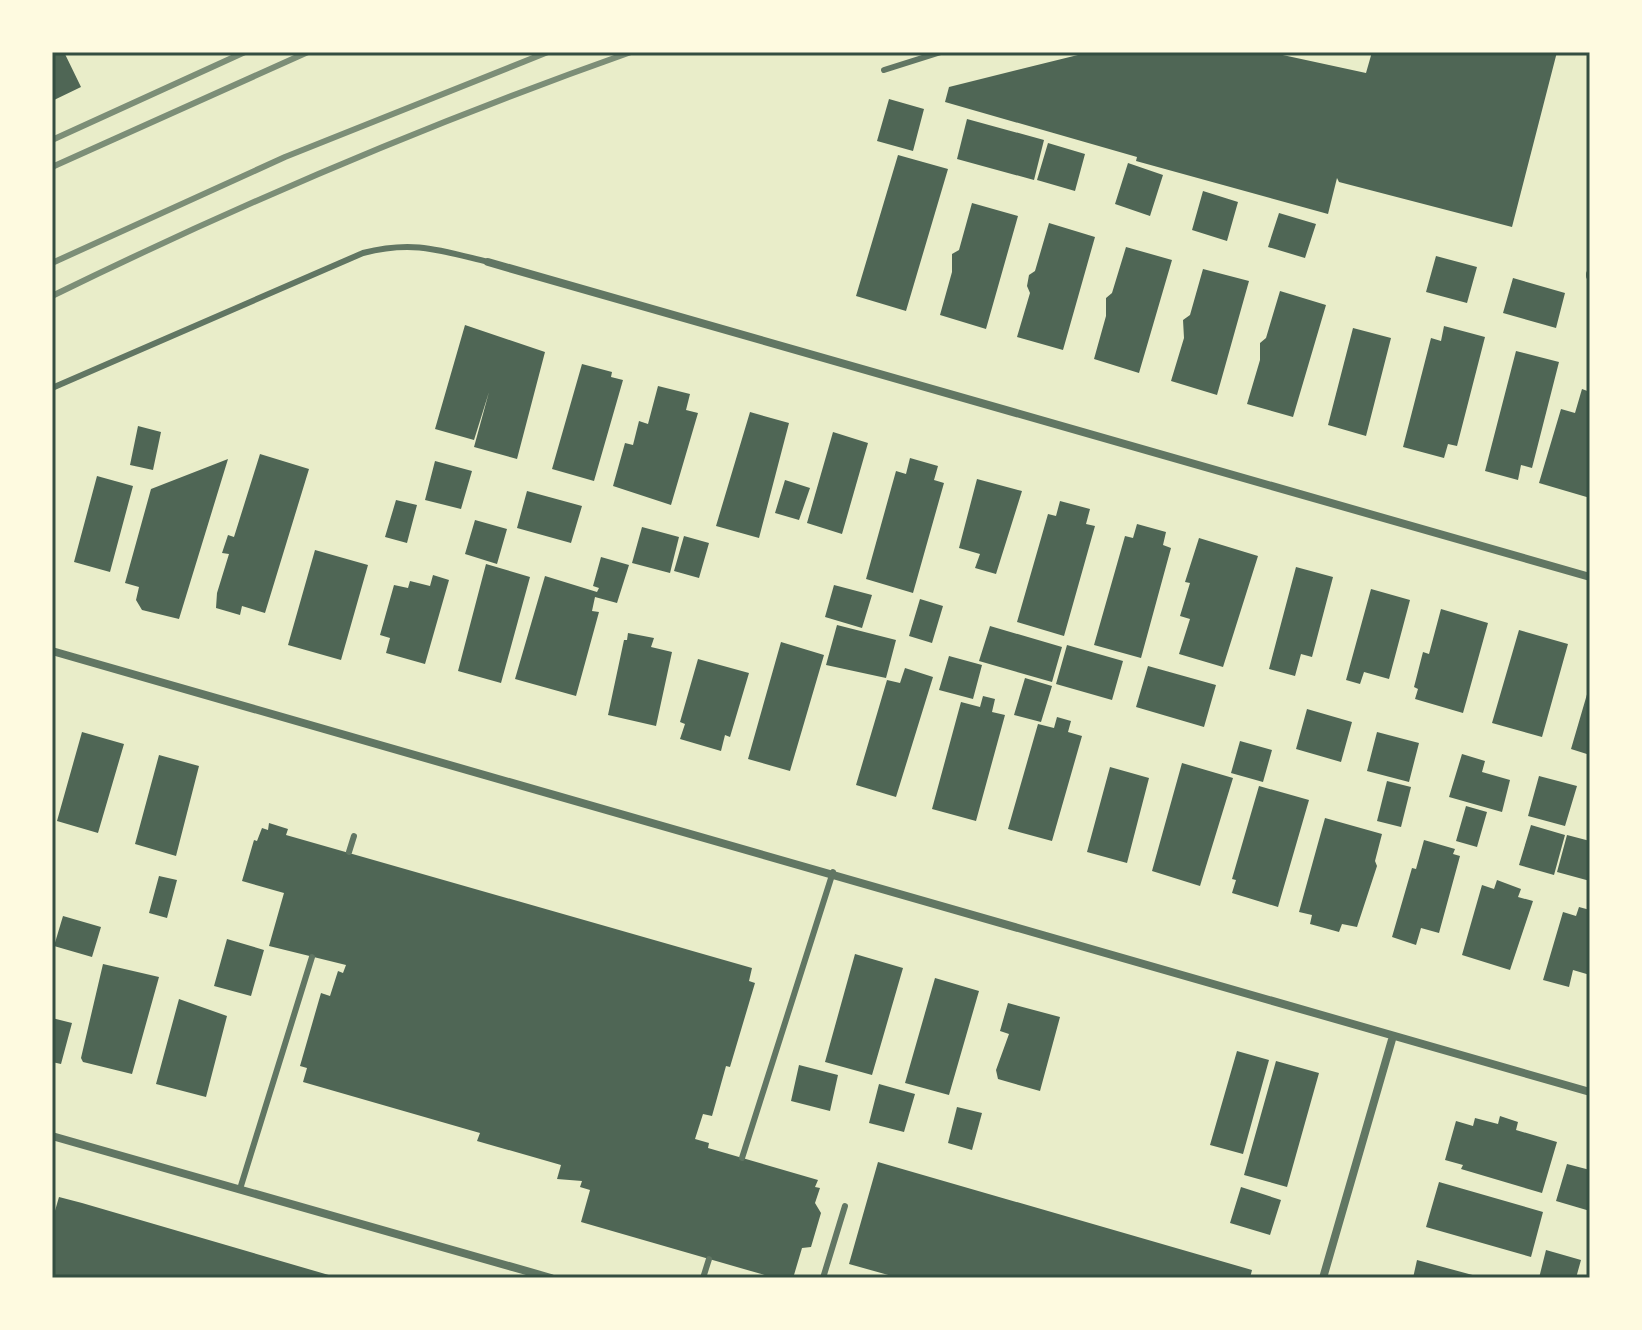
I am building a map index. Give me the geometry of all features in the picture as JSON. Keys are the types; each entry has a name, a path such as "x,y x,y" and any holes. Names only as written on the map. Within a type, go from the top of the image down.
{"street":[{"path":"488,262 1590,577"},
{"path":"52,651 833,872 1590,1092"},
{"path":"1323,1278 1393,1036"},
{"path":"52,1136 551,1278"}],"lane":[{"path":"884,70 941,52"},
{"path":"52,388 363,253 396,245 422,245 488,262"},
{"path":"349,852 354,836"},
{"path":"742,1158 833,872"},
{"path":"240,1189 312,957"},
{"path":"823,1278 845,1206"},
{"path":"703,1278 709,1259"}],"building":[{"path":"52,52 64,52 81,87 52,101"},
{"path":"1090,52 1269,52 1366,73 1372,52 1557,52 1512,227 1339,182 1337,178 1328,214 1136,161 1137,157 945,102 949,87"},
{"path":"889,99 924,109 913,151 877,141"},
{"path":"967,119 1044,140 1034,180 957,159"},
{"path":"1048,143 1085,154 1075,191 1037,180"},
{"path":"898,155 948,169 906,311 856,296"},
{"path":"1128,163 1163,175 1150,216 1115,204"},
{"path":"1203,191 1238,202 1227,241 1192,230"},
{"path":"972,203 1018,216 986,329 940,315 952,272 952,254 959,250"},
{"path":"1279,213 1316,224 1305,258 1268,247"},
{"path":"1049,223 1095,237 1063,350 1017,337 1030,293 1027,286 1029,275 1035,271"},
{"path":"1126,247 1172,260 1139,373 1094,359 1106,316 1106,298 1112,293"},
{"path":"1436,256 1477,267 1467,303 1426,292"},
{"path":"1203,269 1249,281 1217,395 1171,381 1184,338 1183,320 1190,315"},
{"path":"1513,278 1565,293 1556,328 1503,313"},
{"path":"1280,291 1326,305 1293,417 1247,404 1260,360 1260,343 1266,338"},
{"path":"465,325 545,352 517,459 474,447 489,392 474,440 435,429"},
{"path":"1444,326 1485,337 1457,446 1448,444 1444,458 1403,447 1431,338 1441,341"},
{"path":"1353,328 1391,338 1366,436 1328,425"},
{"path":"1516,351 1559,362 1532,468 1521,465 1518,480 1485,471"},
{"path":"582,364 612,372 611,377 623,380 594,481 552,469"},
{"path":"658,386 690,394 686,410 698,413 671,505 613,486 625,443 633,445 639,421 648,424"},
{"path":"1582,389 1590,392 1590,498 1539,483 1561,409 1575,413"},
{"path":"750,412 789,423 759,538 716,526"},
{"path":"138,426 161,432 153,470 130,465"},
{"path":"833,432 868,443 842,534 807,523"},
{"path":"260,454 309,469 265,613 242,606 240,615 216,608 217,593 229,554 222,553 228,535 234,537"},
{"path":"910,458 938,466 934,480 944,483 913,593 866,579 896,471 906,474"},
{"path":"228,459 179,619 142,610 136,600 139,587 125,583 151,489"},
{"path":"435,461 472,471 461,509 425,500"},
{"path":"97,476 133,486 110,572 74,562"},
{"path":"977,479 1022,491 996,574 975,568 980,554 959,548"},
{"path":"785,480 810,488 799,520 775,513"},
{"path":"527,491 582,506 571,543 517,528"},
{"path":"396,500 417,505 407,543 385,537"},
{"path":"1060,501 1090,509 1086,524 1095,526 1064,636 1017,622 1048,514 1056,516"},
{"path":"475,520 507,529 497,564 465,554"},
{"path":"1137,524 1166,532 1163,545 1171,548 1141,658 1094,645 1125,536 1133,538"},
{"path":"642,527 679,537 670,573 632,563"},
{"path":"684,536 709,543 699,578 674,571"},
{"path":"1199,538 1258,556 1223,667 1179,654 1190,619 1180,616 1190,583 1185,582"},
{"path":"315,550 368,565 341,660 288,645"},
{"path":"601,557 629,565 617,603 595,597 592,611 599,612 576,696 515,679 545,576 597,592 599,588 593,586"},
{"path":"486,564 530,577 501,683 458,671"},
{"path":"1296,567 1333,577 1312,657 1301,654 1295,676 1269,669"},
{"path":"433,575 449,580 425,664 386,653 390,638 380,635 394,585 408,588 410,581 430,586"},
{"path":"834,585 872,595 862,628 825,617"},
{"path":"1371,589 1410,600 1389,679 1364,672 1360,684 1346,680"},
{"path":"920,599 943,606 932,643 909,636"},
{"path":"1441,609 1488,623 1463,713 1415,699 1418,689 1414,687 1423,652 1429,654"},
{"path":"837,625 896,640 886,678 826,665"},
{"path":"990,626 1062,647 1052,682 979,661"},
{"path":"1519,630 1568,644 1542,737 1492,723"},
{"path":"628,633 654,638 651,647 672,652 656,726 608,715"},
{"path":"781,642 824,655 790,771 748,759"},
{"path":"1067,645 1123,661 1112,700 1056,684"},
{"path":"949,656 982,665 973,699 939,690"},
{"path":"698,659 749,673 730,737 725,735 721,751 680,739 685,724 680,722"},
{"path":"1148,666 1216,685 1204,727 1136,707"},
{"path":"905,668 933,677 896,797 856,785 887,680 900,683"},
{"path":"1025,678 1052,686 1041,722 1014,715"},
{"path":"1590,684 1590,755 1571,749"},
{"path":"983,696 995,699 992,712 1005,715 976,821 932,809 961,702 980,707"},
{"path":"1307,709 1352,722 1341,762 1296,749"},
{"path":"1057,717 1071,721 1068,732 1082,736 1052,841 1008,829 1038,724 1054,728"},
{"path":"82,732 124,744 98,833 57,821"},
{"path":"1377,732 1419,743 1409,782 1367,771"},
{"path":"1240,741 1272,750 1263,782 1231,773"},
{"path":"1462,754 1485,761 1482,772 1510,780 1502,812 1449,797"},
{"path":"159,755 199,766 176,856 135,844"},
{"path":"1182,763 1233,778 1200,886 1152,871"},
{"path":"1110,767 1149,778 1127,863 1087,852"},
{"path":"1539,776 1577,786 1565,826 1528,816"},
{"path":"1387,781 1411,787 1401,827 1377,821"},
{"path":"1259,786 1309,800 1278,907 1232,893 1236,880 1232,879"},
{"path":"1466,806 1487,812 1477,847 1456,841"},
{"path":"1325,818 1382,834 1375,861 1377,866 1357,927 1342,924 1339,932 1310,924 1312,915 1299,912"},
{"path":"269,823 288,829 286,835 752,968 749,981 755,983 730,1067 726,1066 712,1116 703,1114 695,1139 709,1143 708,1148 818,1180 815,1187 820,1188 815,1203 821,1213 811,1247 802,1248 794,1275 775,1278 581,1222 590,1190 580,1187 582,1181 557,1179 561,1165 477,1141 480,1133 303,1082 307,1068 300,1066 321,993 330,996 338,971 343,973 346,965 269,946 284,893 242,881 254,840 257,841 262,828 268,830"},
{"path":"1531,825 1565,835 1554,875 1519,865"},
{"path":"1567,835 1590,841 1590,881 1557,872"},
{"path":"1424,840 1455,849 1453,854 1460,856 1439,933 1421,928 1416,945 1392,937 1412,868 1416,869"},
{"path":"159,876 177,880 167,918 149,913"},
{"path":"1497,880 1521,889 1518,897 1533,901 1510,970 1462,955 1482,885 1494,889"},
{"path":"1579,907 1590,910 1590,975 1573,970 1569,987 1543,980 1563,912 1576,916"},
{"path":"63,916 101,927 92,957 54,946"},
{"path":"227,939 264,950 251,996 214,986"},
{"path":"855,954 903,968 872,1075 825,1062"},
{"path":"103,964 159,977 132,1074 83,1062 81,1058"},
{"path":"935,978 979,991 949,1095 905,1083"},
{"path":"179,999 227,1016 206,1097 156,1084"},
{"path":"1008,1003 1060,1017 1040,1091 998,1079 996,1070 1009,1034 1000,1031"},
{"path":"52,1018 72,1023 61,1064 52,1062"},
{"path":"1237,1051 1269,1060 1243,1154 1210,1145"},
{"path":"1276,1061 1319,1073 1287,1187 1244,1175"},
{"path":"799,1065 838,1075 830,1111 791,1101"},
{"path":"879,1084 915,1094 904,1132 869,1123"},
{"path":"957,1107 982,1113 972,1150 948,1143"},
{"path":"1500,1116 1518,1122 1516,1130 1557,1142 1542,1193 1461,1169 1463,1165 1445,1160 1456,1121 1473,1126 1475,1118 1498,1124"},
{"path":"878,1162 1252,1270 1250,1278 899,1278 849,1264"},
{"path":"1567,1164 1590,1170 1590,1211 1556,1201"},
{"path":"1439,1182 1543,1212 1531,1257 1426,1227"},
{"path":"1241,1187 1281,1200 1270,1235 1230,1223"},
{"path":"59,1197 339,1278 52,1278 52,1221"},
{"path":"1546,1250 1581,1260 1576,1278 1539,1278"},
{"path":"1417,1260 1480,1277 1480,1278 1413,1278"}],"railway":[{"path":"52,140 245,52"},
{"path":"52,167 308,52"},
{"path":"52,263 285,157 548,52"},
{"path":"52,296 338,166 483,107 631,52"}]}
